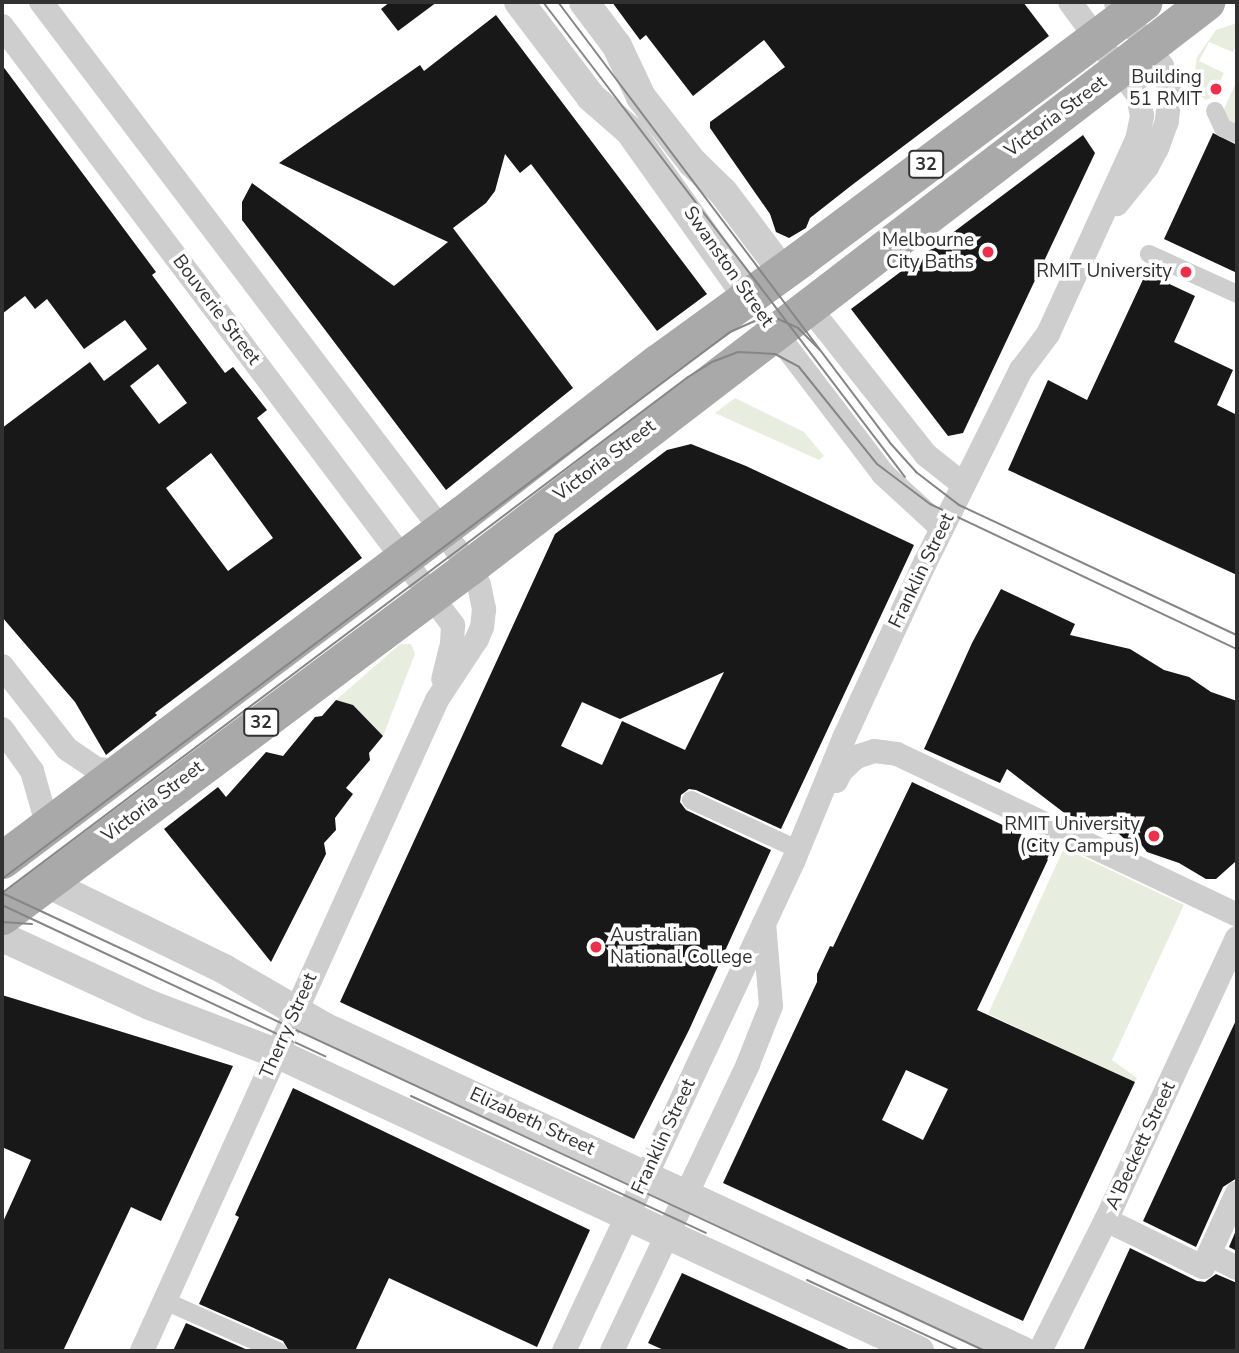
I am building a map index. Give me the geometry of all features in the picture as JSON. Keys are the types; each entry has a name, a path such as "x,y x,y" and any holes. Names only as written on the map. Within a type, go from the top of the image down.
{"main road":[{"name":"Victoria Street","path":"2,916 469,566 1206,2"},
{"name":"Victoria Street","path":"6,857 442,530 657,363 1097,37 1128,6"},
{"name":"Swanston Street","path":"783,272 808,306"},
{"name":"Swanston Street","path":"748,297 775,332"},
{"name":"Elizabeth Street","path":"6,857 47,883"}],"street":[{"path":"41,2 469,566"},
{"name":"Swanston Street","path":"519,2 591,97 630,131 748,297"},
{"name":"Swanston Street","path":"584,2 617,46 641,97 692,162 723,191 783,272"},
{"path":"1070,2 1097,37 1134,57"},
{"path":"1128,6 1134,57"},
{"name":"Bouverie Street","path":"2,26 431,594"},
{"name":"Franklin Street","path":"1096,228 1147,167 1167,121 1169,82 1134,57"},
{"name":"Franklin Street","path":"564,1351 764,923 942,528 1021,370 1048,334 1096,228 1140,128 1134,57"},
{"path":"1215,111 1223,128 1237,134"},
{"path":"1149,254 1237,294"},
{"name":"Swanston Street","path":"808,306 926,455 964,485"},
{"name":"Swanston Street","path":"775,332 883,474 942,528"},
{"name":"Therry Street","path":"142,1351 437,701 482,627 484,609 479,585 469,566"},
{"name":"Therry Street","path":"431,594 454,628 437,701"},
{"path":"2,666 67,749 92,767 107,772 121,771"},
{"path":"2,729 39,786 48,827"},
{"path":"22,756 53,733"},
{"path":"838,754 859,748 897,754 1237,915"},
{"path":"815,811 830,794 846,764 856,757 874,751"},
{"path":"691,800 797,849"},
{"name":"Elizabeth Street","path":"47,883 224,969 295,1011 1022,1351"},
{"name":"Franklin Street","path":"612,1351 748,1064 771,1006 764,923"},
{"path":"2,937 150,1005 276,1052 919,1351"},
{"name":"A'Beckett Street","path":"1040,1351 1106,1220 1237,938"},
{"path":"1237,1193 1209,1255 1237,1268"},
{"path":"1106,1220 1203,1267"},
{"path":"165,1301 278,1351"}],"green space":[{"path":"1237,23 1237,44 1233,52 1209,42 1199,61 1224,73 1213,97 1206,100 1199,95 1193,82 1197,57 1216,30"},
{"path":"1237,80 1237,126 1220,118"},
{"path":"735,398 804,432 824,456 819,460 715,413"},
{"path":"400,644 411,644 415,654 383,736 353,705 336,700"},
{"path":"1064,848 1184,905 1112,1060 1137,1078 1135,1082 988,1014"}],"building":[{"path":"390,2 437,2 398,31 381,9"},
{"path":"612,2 1023,2 1049,36 852,185 810,218 806,228 789,238 776,232 770,214 710,128 710,122 785,67 764,40 693,96 646,35 640,40"},
{"path":"496,15 707,294 657,331 531,164 520,173 505,154 495,191 486,203 453,228 573,388 446,490 242,220 242,202 252,183 394,286 448,242 279,163 420,65 424,71"},
{"path":"2,65 156,272 152,275 225,373 233,367 267,410 257,418 362,558 155,713 157,715 106,755 75,702 2,617 2,428 90,362 104,381 147,349 125,320 84,349 47,299 35,309 25,296 2,314","holes":["158,364 187,403 159,424 130,386","211,453 273,538 228,571 166,488"]},
{"path":"1213,133 1237,145 1237,273 1164,239"},
{"name":"Melbourne City Baths","path":"1083,135 1095,153 963,433 948,436 851,309"},
{"name":"RMIT University","path":"1146,273 1195,296 1174,342 1233,370 1217,405 1237,415 1237,575 1008,470 1048,380 1087,400"},
{"path":"691,444 746,466 914,545 781,829 696,790 689,789 681,795 680,802 686,810 771,850 689,1030 634,1139 340,1002 555,534 667,450","holes":["724,672 685,750 622,721 602,765 561,746 582,702 620,719"]},
{"path":"1001,589 1075,624 1070,635 1130,649 1164,670 1189,677 1211,692 1237,701 1237,853 1235,862 1216,879 1206,879 1179,863 1147,852 1140,843 1129,843 1118,833 1107,834 1105,827 1096,827 1095,822 1067,815 1007,769 1000,783 924,749 972,643"},
{"path":"336,700 353,705 383,736 369,753 370,760 346,788 353,794 335,818 336,830 324,843 326,854 271,962 164,829 218,787 226,797 266,752 283,756 315,717 322,716"},
{"path":"912,782 1053,849 977,1010 1135,1082 1023,1321 723,1183 817,982 817,974 830,946 833,947","holes":["906,1070 948,1089 923,1140 882,1120"]},
{"path":"2,995 233,1066 161,1221 131,1207 63,1351 2,1351 2,1224 31,1160 2,1147"},
{"path":"1237,1018 1237,1178 1223,1187 1196,1247 1143,1221"},
{"path":"293,1088 590,1230 537,1347 389,1278 355,1351 289,1351 283,1341 199,1304 239,1217 235,1215"},
{"path":"1237,1228 1237,1251 1229,1247"},
{"path":"1130,1248 1197,1281 1205,1282 1216,1274 1237,1283 1237,1351 1083,1351"},
{"path":"682,1273 853,1351 666,1351 648,1343"},
{"path":"186,1323 250,1351 173,1351"}],"tram line":[{"path":"543,2 905,477"},
{"path":"558,2 891,444 916,472 959,505 1237,635"},
{"path":"2,879 730,332 759,319 778,319 798,328 819,349"},
{"path":"2,893 688,377 712,362 738,352 775,354 799,367 877,464 930,504 1237,649"},
{"path":"2,893 985,1351"},
{"path":"2,905 325,1056"},
{"path":"2,922 32,924"},
{"path":"411,1096 706,1233"},
{"path":"807,1280 960,1351"}],"place":[{"name":"Building 51 RMIT","path":"1216,89"},
{"name":"Melbourne City Baths","path":"988,252"},
{"name":"RMIT University","path":"1186,272"},
{"name":"RMIT University (City Campus)","path":"1154,836"},
{"name":"Australian National College","path":"596,947"}]}
